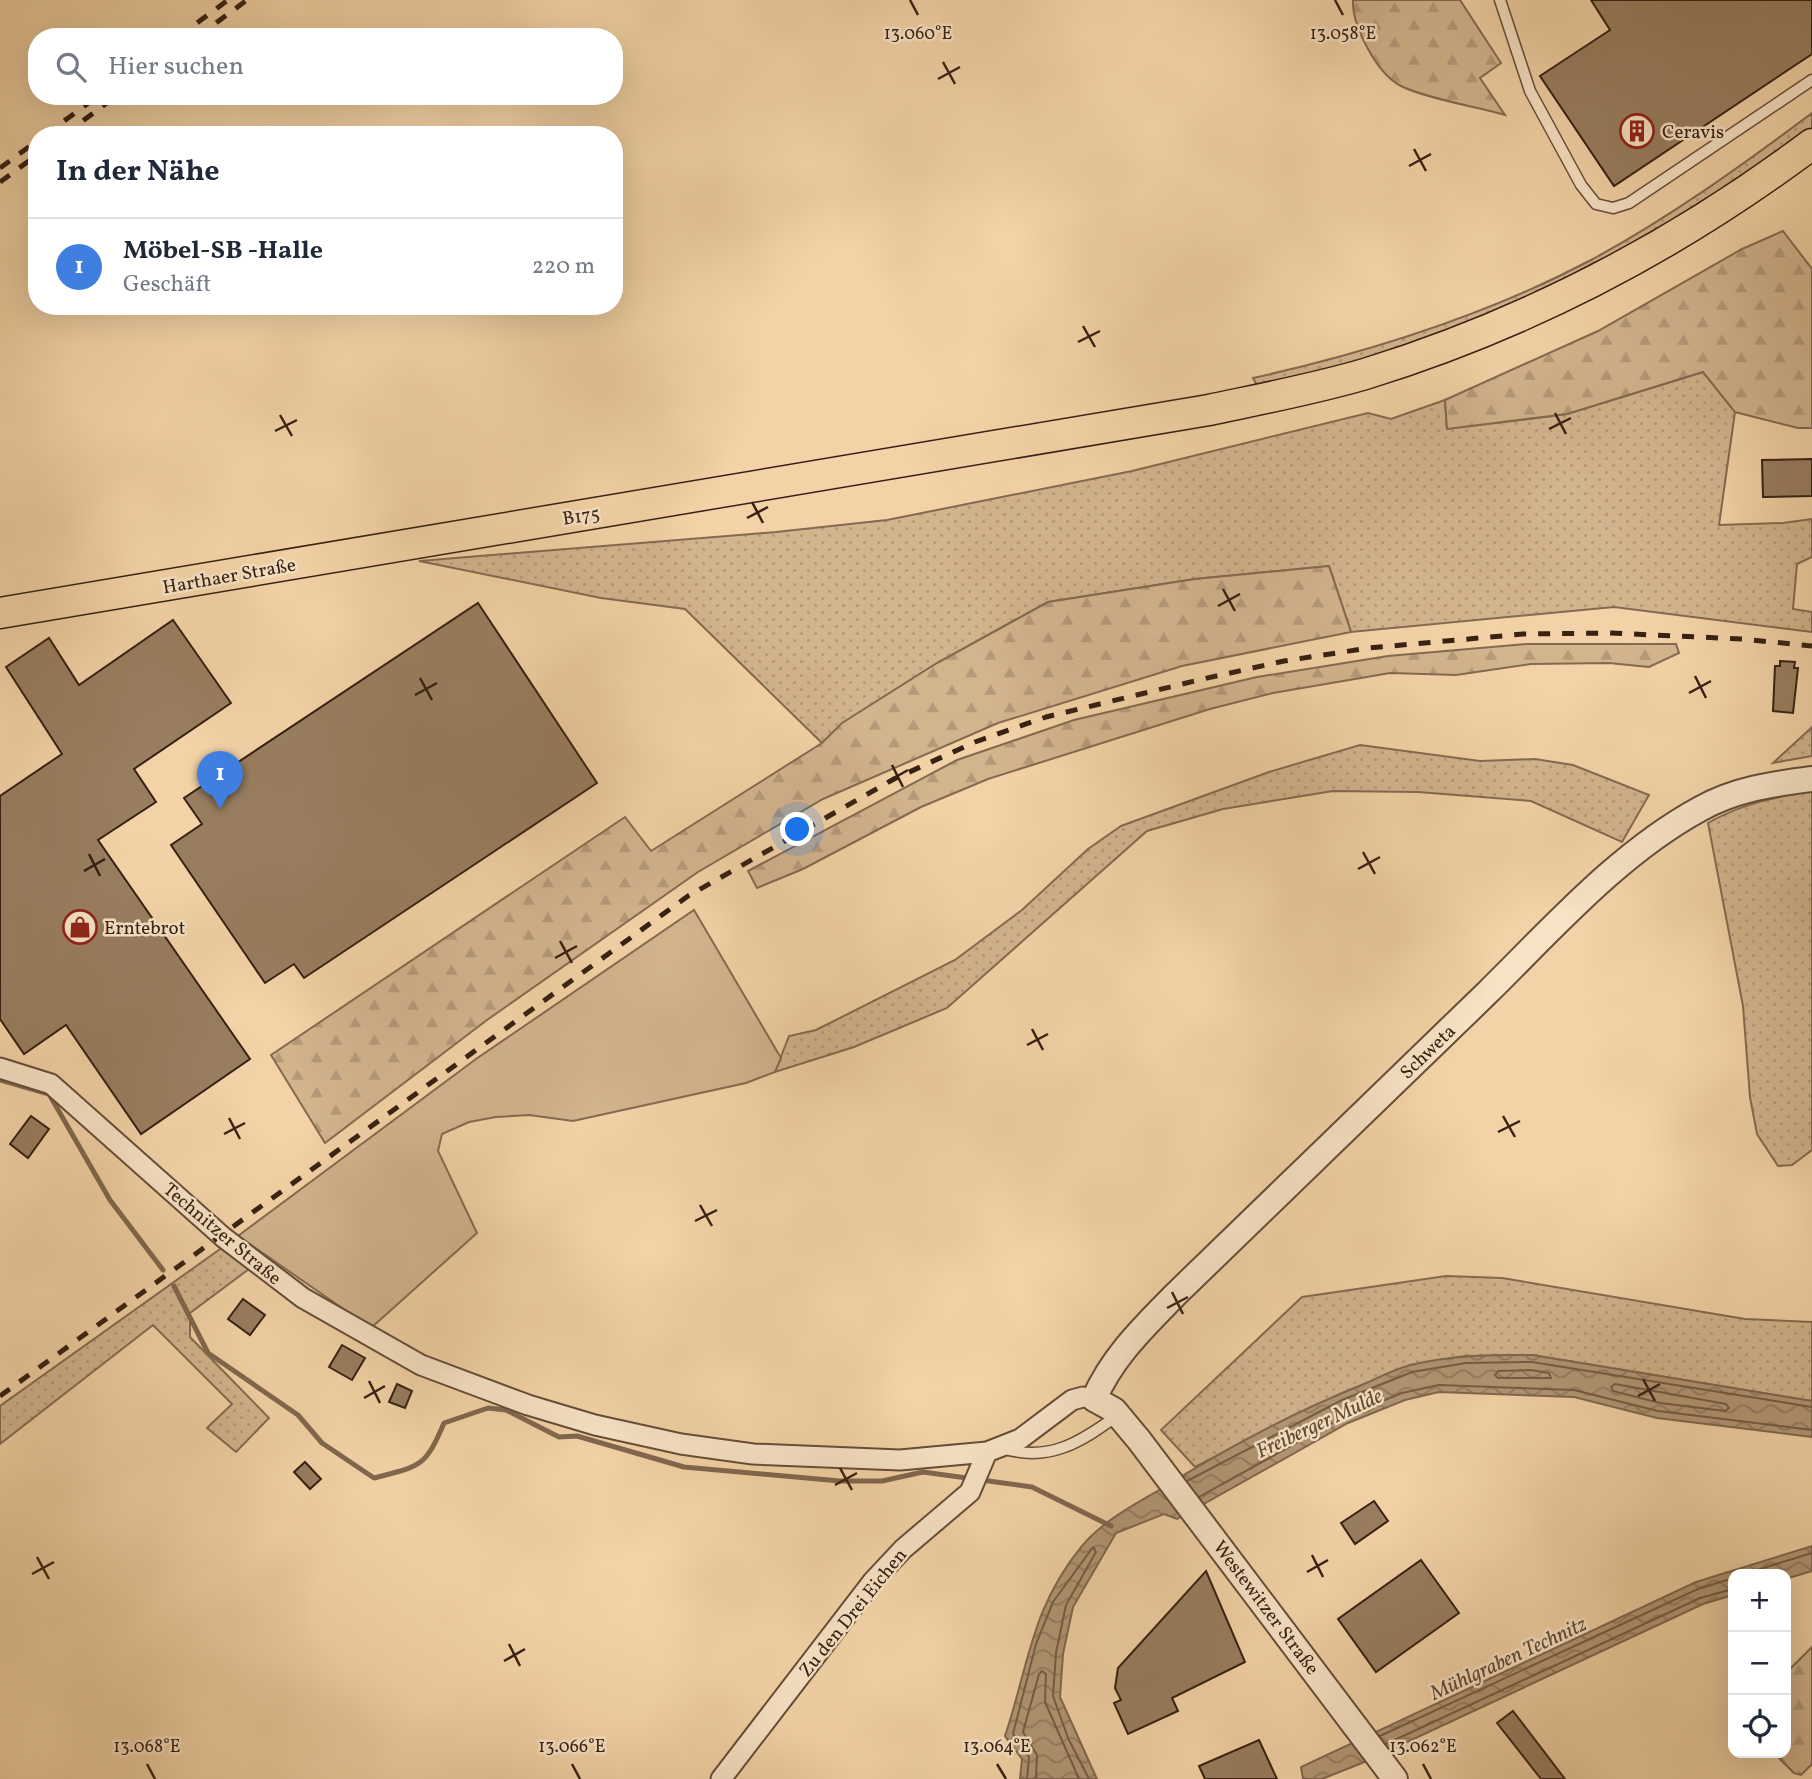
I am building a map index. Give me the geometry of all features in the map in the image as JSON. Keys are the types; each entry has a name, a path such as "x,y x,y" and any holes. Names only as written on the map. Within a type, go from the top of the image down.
{"main road":[{"name":"B175","path":"458,535 1209,410 1361,375 1484,332 1577,291 1731,202 1812,144"},
{"name":"Harthaer Straße","path":"0,612 458,535"}],"street":[{"name":"Schweta","path":"1094,1399 1105,1374 1122,1351 1166,1304 1547,934 1639,851 1669,827 1730,795 1812,779"},
{"name":"Technitzer Straße","path":"0,1068 51,1084 223,1237 303,1298 421,1365 460,1380 595,1425 681,1444 753,1454 900,1460 994,1450"},
{"path":"994,1450 1020,1439 1072,1400 1083,1397 1094,1399"},
{"name":"Westewitzer Straße","path":"1094,1399 1104,1403 1118,1415 1138,1439 1395,1779"},
{"name":"Zu den Drei Eichen","path":"722,1779 873,1581 974,1483 994,1450"}],"lane":[{"path":"1500,0 1530,91 1581,185 1596,204 1613,208 1629,203 1812,80"},
{"path":"994,1450 1023,1455 1048,1453 1087,1437 1118,1415"}],"green space":[{"path":"1353,0 1460,0 1501,63 1480,78 1505,115 1423,94 1392,80 1375,60 1361,35"},
{"path":"1812,113 1812,130 1736,186 1546,293 1388,354 1258,387 1253,378 1297,368 1426,330 1551,280 1620,244 1676,209"},
{"path":"1783,231 1812,269 1812,428 1798,428 1735,412 1703,372 1567,414 1447,429 1445,400 1598,331 1742,249"},
{"path":"1703,372 1735,412 1719,525 1783,523 1812,519 1812,557 1797,564 1793,609 1812,612 1812,632 1614,607 1351,632 1329,566 1195,579 1048,602 937,663 843,723 822,743 685,609 601,598 419,561 776,532 887,520 1132,471 1368,413 1391,419 1445,400 1447,429 1567,414"},
{"path":"1329,566 1351,632 1182,666 998,723 823,799 698,872 487,1020 325,1143 271,1055 625,817 651,851 822,743 842,723 937,663 1048,602 1195,579"},
{"path":"1527,644 1676,644 1679,653 1649,667 1609,663 1531,664 1456,675 1390,673 1273,693 1210,709 988,779 921,807 803,869 757,888 748,871 957,760 1074,720 1257,677 1388,656"},
{"path":"1812,727 1812,756 1773,763 1810,729"},
{"path":"1360,745 1480,761 1535,759 1573,765 1649,795 1622,842 1531,801 1418,792 1333,791 1223,809 1147,831 947,1008 854,1047 775,1072 789,1036 816,1030 955,960 1022,910 1088,849 1121,826 1269,772"},
{"path":"1812,791 1812,1150 1792,1165 1778,1166 1757,1134 1750,1097 1743,1006 1708,823 1758,802"},
{"path":"694,910 781,1058 775,1072 746,1083 573,1121 529,1115 496,1117 469,1122 442,1134 438,1151 477,1233 371,1328 238,1236 476,1059"},
{"path":"223,1247 249,1269 190,1313 190,1337 269,1418 236,1452 207,1428 232,1404 153,1325 0,1444 0,1406"},
{"path":"1446,1276 1502,1278 1745,1319 1812,1322 1812,1401 1532,1355 1465,1356 1410,1365 1340,1394 1195,1467 1161,1430 1302,1297"},
{"path":"1812,1647 1812,1764 1801,1775 1794,1773 1779,1758 1791,1758 1791,1668"}],"water":[{"name":"Freiberger Mulde","path":"1532,1355 1812,1401 1812,1437 1657,1418 1574,1397 1439,1392 1405,1400 1348,1423 1177,1519 1164,1514 1116,1533 1073,1607 1063,1654 1060,1697 1097,1779 1020,1779 1022,1759 1005,1736 1033,1637 1065,1569 1099,1529 1128,1508 1258,1433 1392,1371 1456,1357"},
{"path":"1812,1546 1812,1571 1791,1577 1791,1569 1738,1569"},
{"path":"1728,1572 1728,1596 1703,1604 1362,1763 1322,1779 1303,1779 1301,1767 1696,1582"}],"building":[{"name":"Ceravis","path":"1591,0 1812,0 1812,54 1614,186 1540,76 1610,30"},
{"path":"1812,459 1812,496 1763,497 1762,460"},
{"path":"478,603 597,783 304,978 294,964 265,983 171,845 202,824 184,798"},
{"name":"Erntebrot","path":"173,620 231,703 134,769 156,802 98,840 250,1059 141,1134 66,1025 24,1054 0,1019 0,796 62,754 6,667 49,638 79,685"},
{"path":"1780,661 1795,662 1794,668 1798,668 1793,713 1773,711 1775,666 1780,666"},
{"path":"31,1116 49,1129 28,1158 10,1144"},
{"path":"243,1299 265,1315 250,1335 228,1319"},
{"path":"342,1345 365,1358 352,1380 329,1367"},
{"path":"397,1384 412,1391 405,1408 389,1402"},
{"path":"305,1462 321,1479 310,1489 294,1472"},
{"path":"1374,1501 1388,1521 1355,1544 1341,1523"},
{"path":"1421,1560 1459,1613 1376,1672 1338,1619"},
{"path":"1206,1571 1245,1662 1172,1698 1178,1711 1128,1734 1114,1703 1121,1700 1115,1688 1118,1668"},
{"path":"1513,1711 1565,1779 1541,1779 1497,1723"},
{"path":"1259,1740 1277,1779 1205,1779 1199,1766"}],"waterway":[{"path":"0,1080 49,1094 110,1200 163,1270"},
{"path":"174,1286 208,1353 298,1415 322,1443 374,1478 402,1471 419,1463 432,1449 444,1423 488,1408 506,1410 559,1437 577,1436 684,1467 840,1481 882,1481 923,1472 1032,1487 1111,1526"}],"railway":[{"path":"190,28 228,0"},
{"path":"209,28 247,0"},
{"path":"57,126 86,105"},
{"path":"76,126 104,105"},
{"path":"0,168 28,148"},
{"path":"0,182 28,162"},
{"path":"0,1396 688,896 894,779 975,742 1046,717 1203,679 1284,661 1369,648 1523,634 1610,633 1742,639 1812,646"}],"place":[{"name":"Ceravis","path":"1637,131"},
{"name":"Möbel-SB -Halle","path":"220,809"},
{"name":"Erntebrot","path":"80,927"}],"water label":[{"name":"Mühlgraben Technitz","path":"1508,1658"}]}
